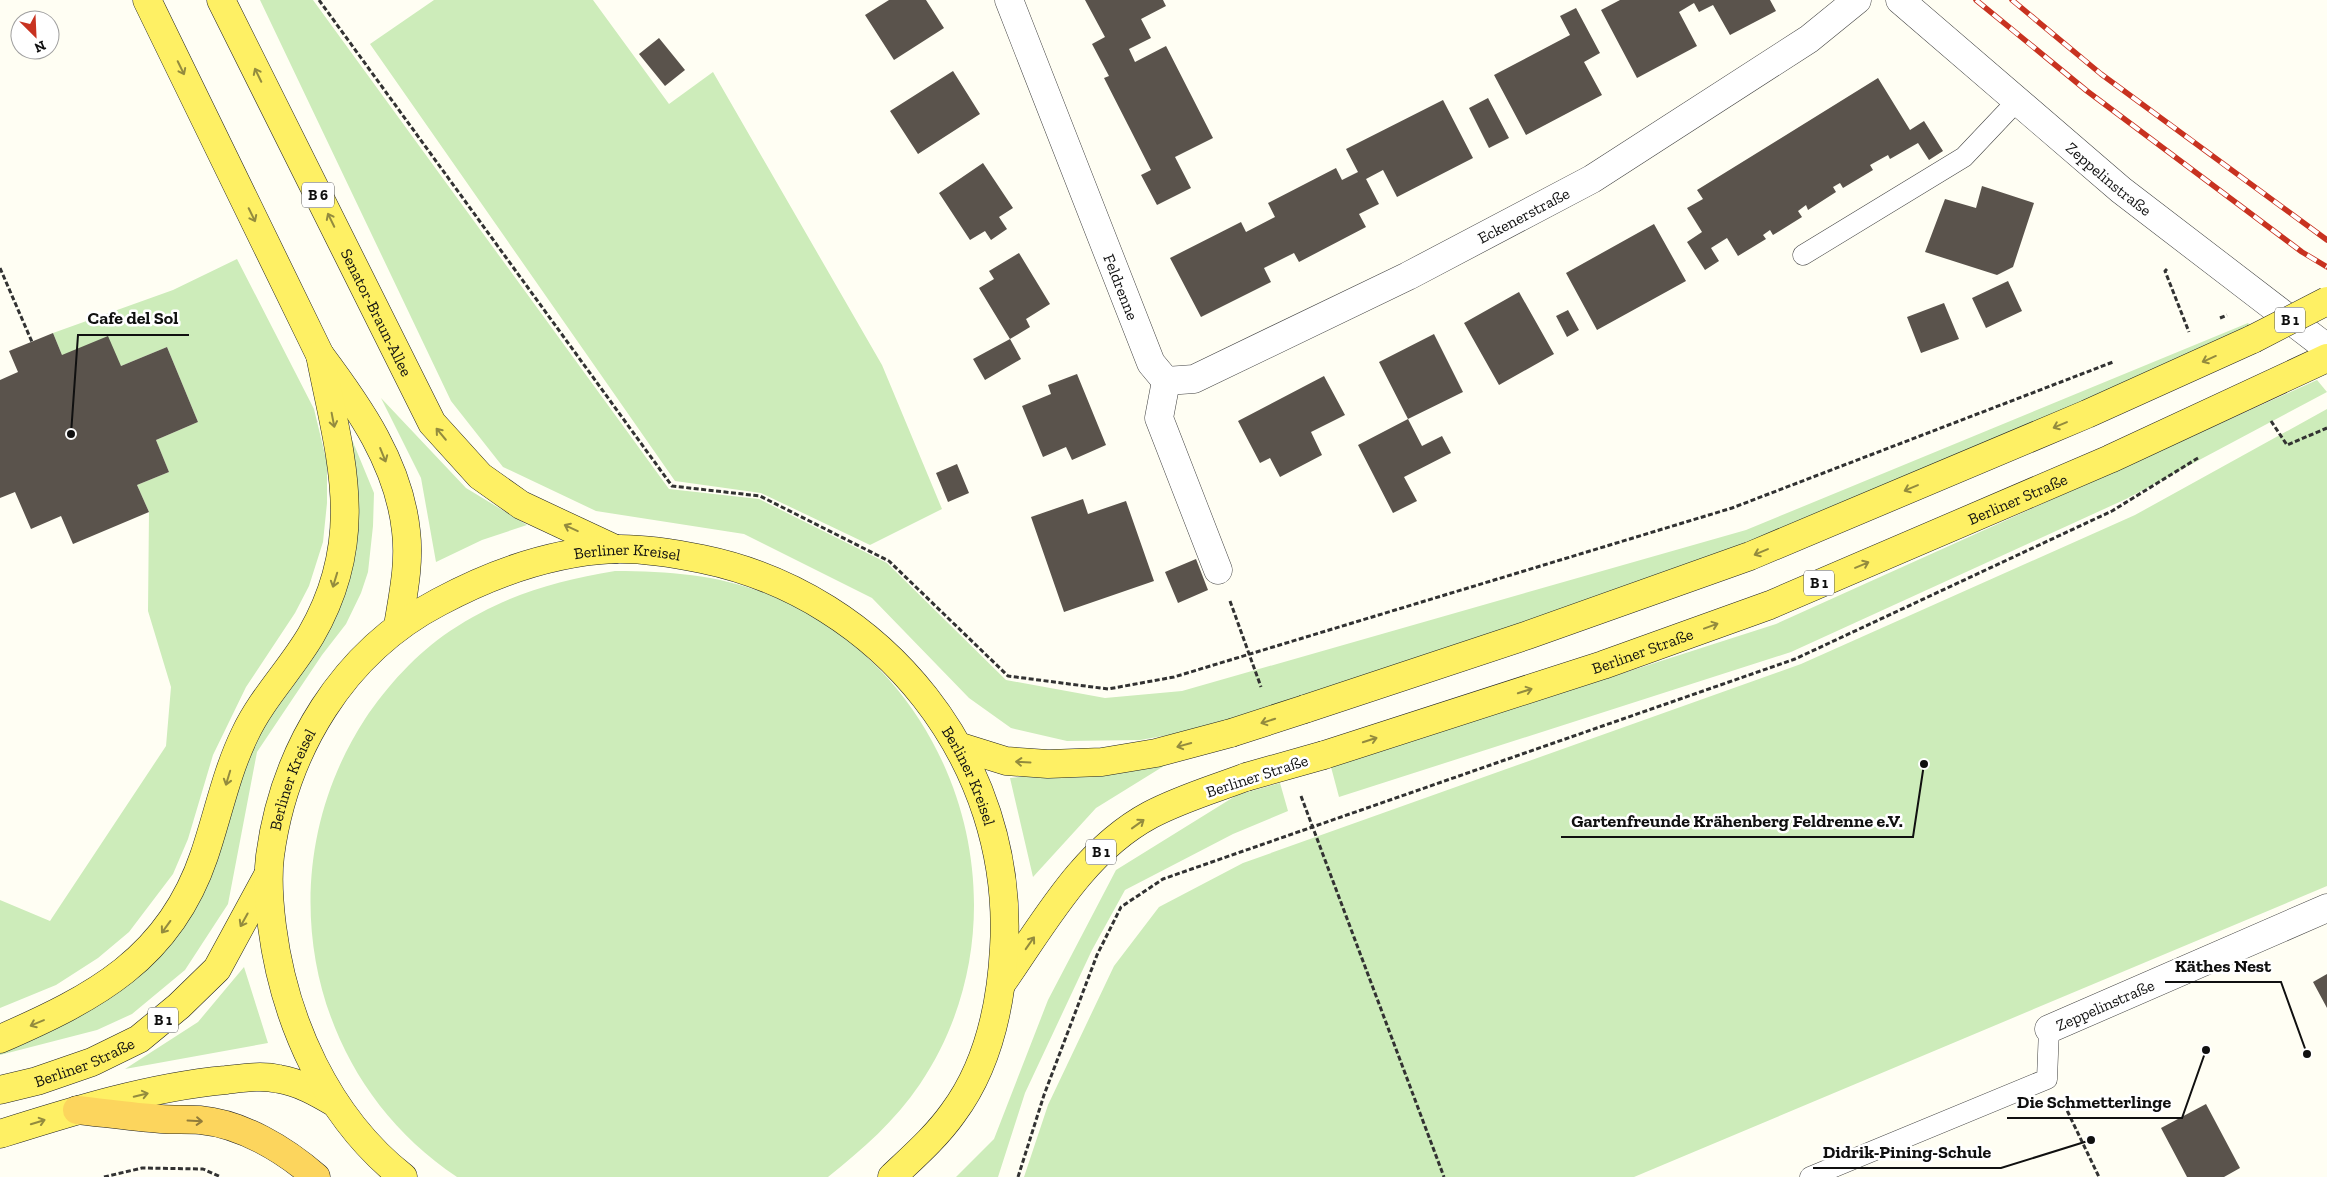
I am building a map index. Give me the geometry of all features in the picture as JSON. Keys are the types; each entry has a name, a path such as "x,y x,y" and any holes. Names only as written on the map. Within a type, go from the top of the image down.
{"highway":[{"path":"77,1110 164,1120 201,1120 239,1130 270,1144 297,1161 316,1177"}],"main road":[{"path":"147,0 320,355 367,421 376,437 398,491 406,531 406,574 398,626"},
{"name":"Senator-Braun-Allee","path":"221,0 432,423 480,476 521,505 615,549"},
{"name":"B 1","path":"958,746 1006,761 1048,764 1102,762 1156,753 1231,733 1305,709 1528,635 1750,556 2087,414 2253,339 2327,301"},
{"path":"0,1039 53,1016 102,988 136,962 165,930 187,896 204,857 230,769 245,733 311,635 330,597 345,532 346,502 343,467 320,355"},
{"name":"Berliner Straße","path":"1002,983 1074,879 1111,843 1149,816 1246,777 1324,755 1603,665 1770,604 2110,459 2327,358"},
{"name":"Berliner Kreisel","path":"403,1177 386,1164 335,1103 307,1054 278,968 267,877 278,809 288,776 302,744 339,685 364,657 398,626 474,583 518,567 565,555 615,549 666,552 718,562 769,578 813,600 859,630 897,664 925,695 958,746 983,802 994,835 1003,882 1006,927 1002,983 996,1019 979,1065 954,1111 926,1145 892,1177"},
{"name":"Berliner Straße","path":"0,1090 37,1081 92,1062 139,1039 179,1006 217,968 267,877"},
{"path":"0,1134 77,1110 173,1087 250,1078 279,1078 310,1089 335,1103"}],"street":[{"name":"Feldrenne","path":"1009,0 1151,363 1166,381"},
{"name":"Eckenerstraße","path":"1166,381 1194,379 1408,276 1592,179 1809,39 1857,0"},
{"name":"Zeppelinstraße","path":"1900,0 2016,102 2150,213 2327,348"},
{"path":"1166,381 1158,418 1218,570"},
{"name":"Zeppelinstraße","path":"2049,1028 2327,908"}],"lane":[{"path":"1803,255 1964,157 2016,102"},
{"path":"1810,1177 2047,1079 2049,1028"}],"path":[{"path":"319,0 672,486 760,496 889,561 1008,676 1108,688 1174,676 1250,655 1732,508 2116,361"},
{"path":"0,268 32,342"},
{"path":"2165,271 2190,333"},
{"path":"2212,322 2220,318"},
{"path":"2180,336 2197,329"},
{"path":"2262,424 2279,417"},
{"path":"2271,421 2287,445 2327,428"},
{"path":"1018,1177 1044,1095 1094,964 1121,907 1164,879 1794,660 2112,511 2203,455"},
{"path":"1218,570 1250,655"},
{"path":"1312,828 1444,1177"},
{"path":"2047,1079 2057,1089 2099,1177"},
{"path":"104,1177 142,1168 203,1169 221,1177"}],"green space":[{"path":"260,0 313,0 669,489 759,499 887,563 1006,680 1105,698 1182,691 1746,530 2248,323 2260,335 1753,561 1215,727 1140,740 1067,741 1011,728 969,698 872,598 744,534 596,511 503,467 451,401"},
{"path":"434,0 593,0 669,104 713,72 882,365 942,509 870,545 761,493 675,481 370,44"},
{"path":"237,259 314,409 327,463 327,503 323,542 309,586 295,613 246,687 213,755 188,839 173,874 129,932 98,958 56,985 0,1008 0,900 50,921 166,746 171,687 148,611 149,512 137,485 169,472 156,440 198,422 167,347 121,366 62,355 53,333 173,290"},
{"path":"2317,380 2327,392 2126,499 1791,652 1339,797 1331,767 1776,624"},
{"path":"381,398 466,488 527,525 482,540 436,562 421,478"},
{"path":"2327,409 2327,886 1634,1177 1024,1177 1048,1105 1114,966 1159,907 1243,863 1801,664 2135,515"},
{"path":"348,430 374,493 373,526 368,572 361,593 346,624 322,655 257,752 228,904 185,970 132,1014 97,1030 0,1055 0,1047 182,928 203,895 252,740 335,602"},
{"path":"615,571 691,575 715,579 762,592 809,614 865,655 909,705 943,763 965,826 974,892 970,958 952,1023 920,1084 900,1110 878,1134 828,1177 457,1177 405,1135 365,1084 335,1028 317,967 311,904 316,840 334,778 365,719 383,694 414,660 450,631 470,619 509,599 550,585"},
{"path":"1172,761 1096,808 1033,877 1010,778"},
{"path":"1280,783 1288,811 1233,834 1125,890 1092,950 1025,1093 998,1177 956,1177 994,1139 1048,1000 1116,870 1237,795"},
{"path":"244,967 268,1043 125,1069 198,1022"}],"building":[{"path":"889,0 926,0 944,28 894,60 865,15"},
{"path":"1085,0 1163,0 1166,6 1141,19 1151,38 1129,49 1135,62 1166,46 1213,138 1175,157 1191,188 1157,205 1141,175 1151,170 1104,78 1109,76 1092,44 1105,37"},
{"path":"1620,0 1770,0 1776,11 1730,35 1713,5 1699,12 1694,3 1679,12 1697,46 1637,78 1601,10"},
{"path":"1576,8 1600,53 1584,62 1602,95 1526,135 1494,75 1570,35 1560,16"},
{"path":"659,38 685,70 665,86 639,54"},
{"path":"953,71 980,114 918,154 890,111"},
{"path":"1878,78 1910,130 1924,121 1943,151 1929,160 1918,143 1890,159 1888,155 1870,165 1873,170 1843,188 1840,183 1833,187 1836,192 1808,210 1806,205 1798,211 1802,217 1773,235 1770,230 1763,235 1766,239 1738,256 1727,238 1711,248 1719,261 1705,270 1687,242 1702,232 1687,208 1703,199 1697,190"},
{"path":"1488,98 1509,138 1489,148 1469,108"},
{"path":"1443,100 1473,158 1397,197 1383,170 1366,179 1379,204 1359,214 1366,227 1299,262 1294,253 1264,268 1271,282 1201,317 1170,258 1241,222 1246,232 1275,217 1268,203 1336,168 1342,180 1358,172 1346,149"},
{"path":"983,163 1013,208 999,217 1007,229 991,240 985,231 970,240 939,193"},
{"path":"1982,186 2034,203 2013,267 1997,275 1925,252 1945,199 1976,208"},
{"path":"1654,224 1686,281 1597,330 1566,273"},
{"path":"1019,253 1050,304 1026,319 1030,327 1010,339 979,288 994,279 989,271"},
{"path":"2008,281 2022,311 1986,328 1972,298"},
{"path":"1519,292 1554,354 1499,385 1464,323"},
{"path":"1944,303 1959,339 1921,353 1907,317"},
{"path":"1568,310 1579,330 1567,337 1556,316"},
{"path":"53,333 62,355 108,336 121,366 167,347 198,422 156,440 169,472 137,485 149,512 73,544 61,516 31,529 15,492 0,498 0,380 18,372 9,351"},
{"path":"1434,334 1463,392 1408,419 1379,362"},
{"path":"1010,339 1021,359 985,380 973,359"},
{"path":"1077,374 1106,445 1072,460 1066,447 1043,457 1022,406 1051,394 1048,385"},
{"path":"1324,376 1345,415 1311,432 1322,455 1280,477 1270,458 1260,463 1238,421"},
{"path":"1408,419 1422,446 1442,436 1451,453 1404,477 1417,501 1393,513 1358,445"},
{"path":"957,464 969,493 948,502 936,473"},
{"path":"1083,499 1088,514 1126,501 1154,581 1064,612 1031,517"},
{"path":"1196,559 1208,590 1178,603 1165,572"},
{"path":"2327,974 2327,1008 2313,982"},
{"path":"2206,1104 2240,1168 2224,1177 2187,1177 2161,1128"}],"railway":[{"path":"1976,0 2087,91 2302,252 2327,267"},
{"path":"2012,0 2101,74 2327,240"}],"place":[{"name":"Cafe del Sol","path":"71,434"},
{"name":"Gartenfreunde Krähenberg Feldrenne e.V.","path":"1924,764"},
{"name":"Die Schmetterlinge","path":"2206,1050"},
{"name":"Käthes Nest","path":"2307,1054"},
{"name":"Didrik-Pining-Schule","path":"2091,1140"}]}
